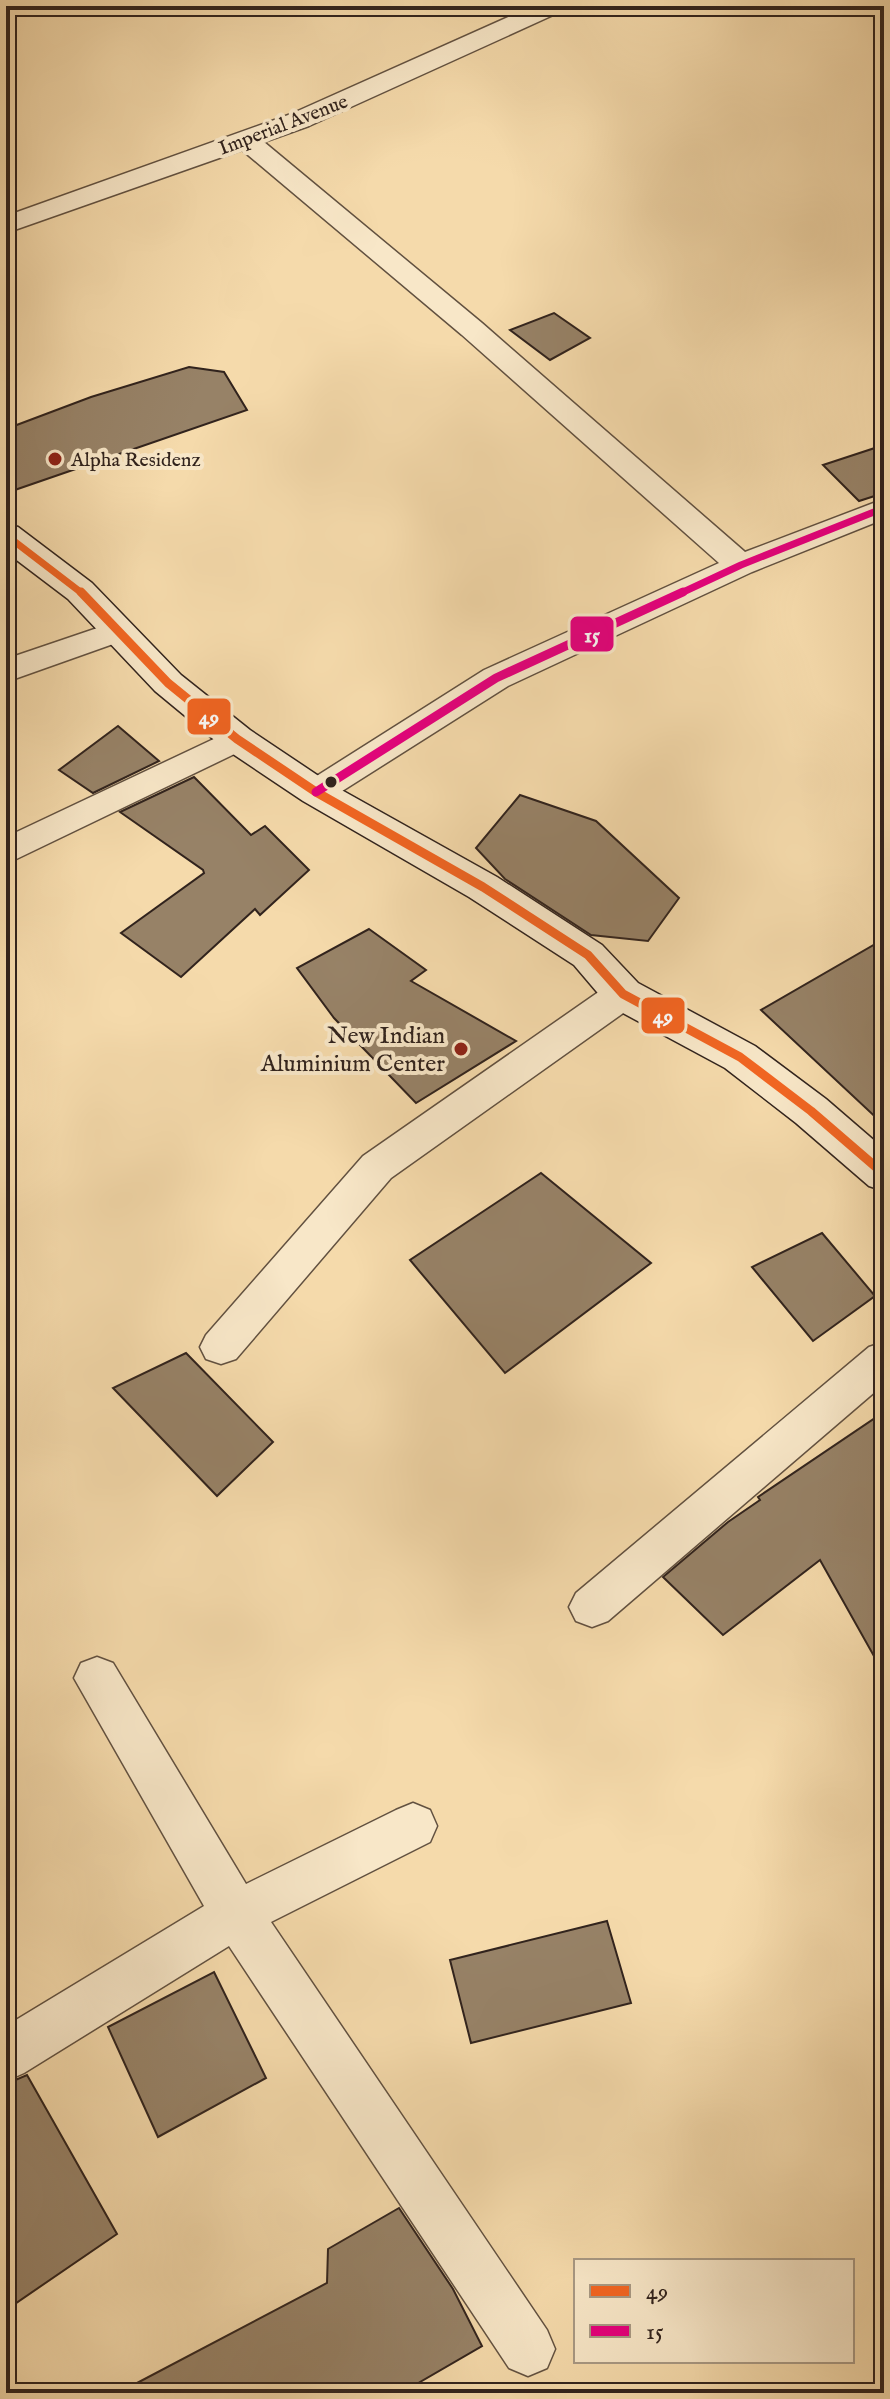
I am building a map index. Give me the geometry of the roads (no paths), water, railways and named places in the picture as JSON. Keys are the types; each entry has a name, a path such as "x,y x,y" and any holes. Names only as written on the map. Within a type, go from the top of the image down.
{"main road":[{"path":"6,535 80,591 168,683 237,739 316,792 483,887 588,955 623,994 740,1057 811,1111 884,1174"}],"street":[{"name":"Imperial Avenue","path":"6,225 300,120 553,6"},
{"path":"246,140 472,329 741,565"},
{"path":"316,792 496,678 741,565 884,508"},
{"path":"6,671 118,631"},
{"path":"6,852 237,739"},
{"path":"221,1347 377,1167 623,994"},
{"path":"592,1607 884,1359"},
{"path":"97,1678 236,1914 528,2349"},
{"path":"6,2055 236,1914 413,1826"}],"place":[{"name":"Alpha Residenz","path":"55,459"},
{"name":"New Indian Aluminium Center","path":"461,1049"}]}
